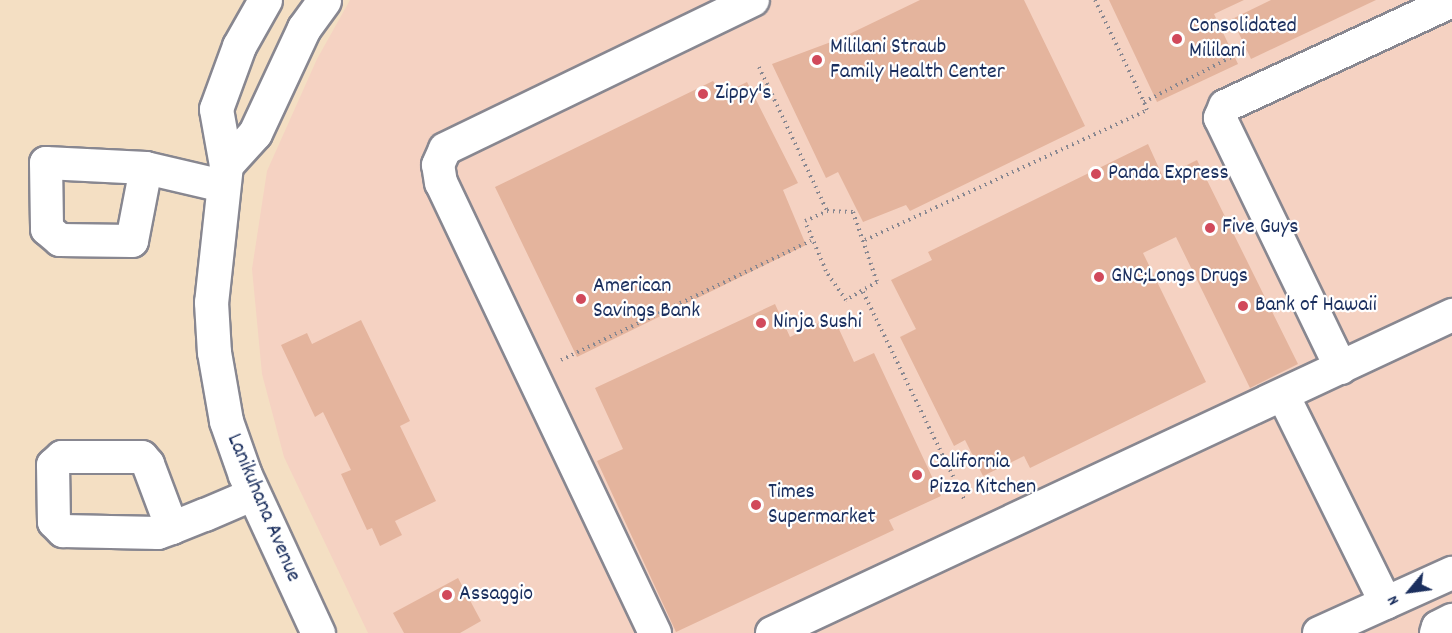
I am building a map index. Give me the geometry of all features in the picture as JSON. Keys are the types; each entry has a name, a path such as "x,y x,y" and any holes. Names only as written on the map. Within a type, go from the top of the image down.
{"main road":[{"name":"Lanikuhana Avenue","path":"265,0 239,46 216,109 225,175 212,302 214,352 226,421 254,494 318,633"},
{"path":"225,175 255,133 304,28 324,0"}],"lane":[{"path":"1341,368 1220,118 1225,106 1452,1"},
{"path":"655,633 441,183 438,165 445,149 735,4"},
{"path":"146,168 225,175"},
{"path":"772,633 1452,315"},
{"path":"1283,395 1386,603"},
{"path":"172,528 254,494"},
{"path":"1339,629 1386,603 1452,573"},
{"path":"1436,633 1438,627 1452,620"}],"path":[{"path":"865,240 1147,110 1095,0"},
{"path":"1144,102 1235,55"},
{"path":"759,67 827,211"},
{"path":"827,211 853,212 865,240 877,282 846,300 811,241 805,221 827,211"},
{"path":"561,360 811,241"},
{"path":"863,291 963,499"}],"shaded area":[{"path":"350,0 1452,0 1452,633 368,633 284,457 262,374 252,269 267,171 317,59"}],"building":[{"path":"920,0 1024,0 1085,126 910,211 906,205 863,222 838,172 826,178 772,64 839,39"},
{"name":"Consolidated Mililani","path":"1109,0 1244,0 1214,14 1238,64 1157,102"},
{"path":"1271,0 1376,0 1251,59 1232,19"},
{"path":"713,81 723,94 747,82 798,183 783,190 806,245 577,357 495,187"},
{"path":"1148,144 1163,177 1197,160 1298,364 1250,388 1176,237 1143,253 1206,382 1030,468 1024,456 983,476 965,440 954,446 900,337 916,329 891,280 932,260 928,252"},
{"path":"775,304 790,337 833,316 854,362 874,353 941,496 889,520 894,530 676,632 597,461 623,449 595,388"},
{"path":"361,320 410,421 400,426 436,501 395,521 402,535 380,546 372,528 367,530 341,474 351,470 323,412 315,417 281,345 307,333 312,344"},
{"name":"Assaggio","path":"458,578 481,621 460,633 404,633 393,613"}],"place":[{"name":"Consolidated Mililani","path":"1177,39"},
{"name":"Mililani Straub Family Health Center","path":"817,60"},
{"name":"Zippy's","path":"703,94"},
{"name":"Panda Express","path":"1096,174"},
{"name":"Five Guys","path":"1210,228"},
{"name":"GNC;Longs Drugs","path":"1099,277"},
{"name":"American Savings Bank","path":"581,299"},
{"name":"Bank of Hawaii","path":"1243,306"},
{"name":"Ninja Sushi","path":"761,323"},
{"name":"California Pizza Kitchen","path":"917,475"},
{"name":"Times Supermarket","path":"756,505"},
{"name":"Assaggio","path":"447,595"}]}
